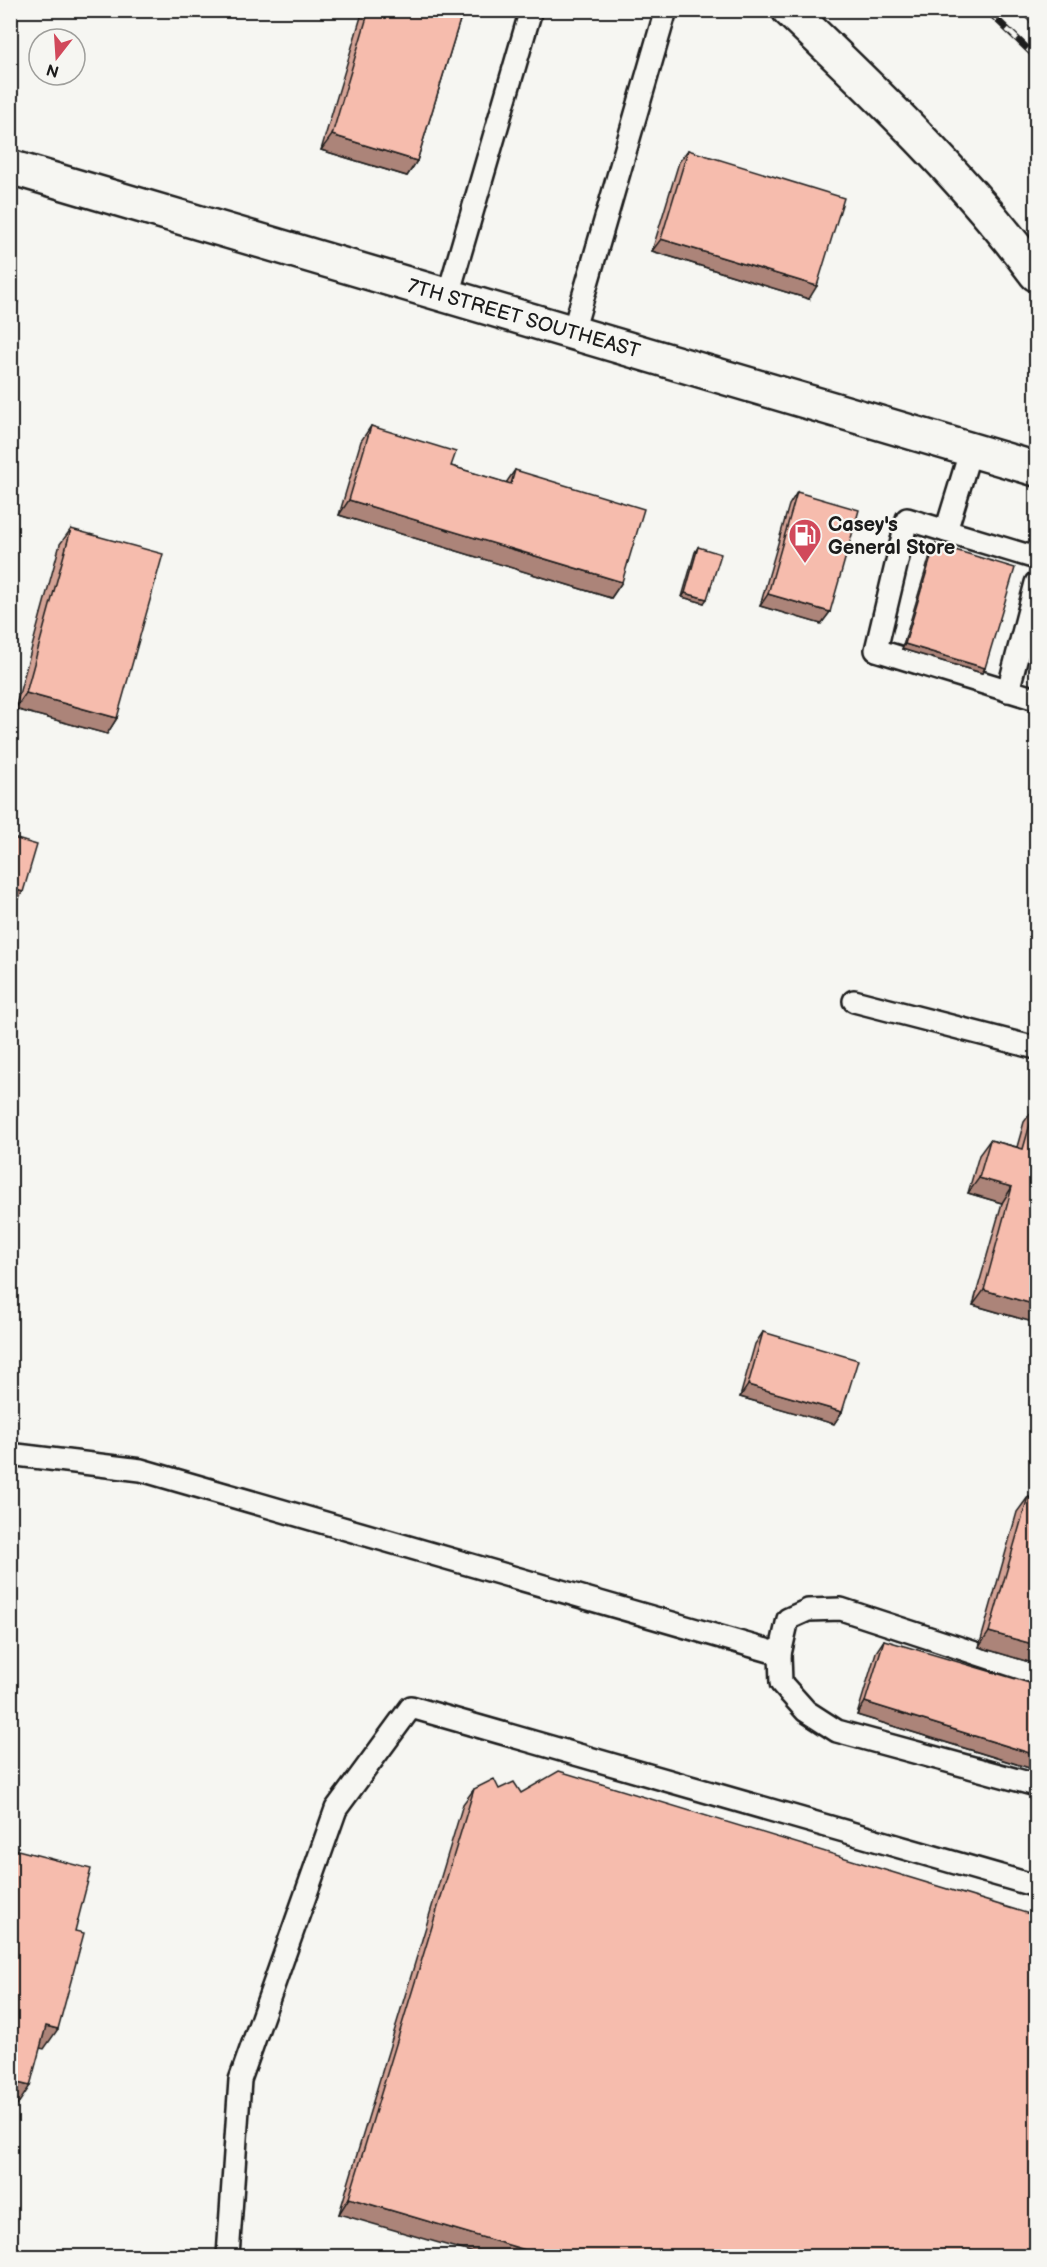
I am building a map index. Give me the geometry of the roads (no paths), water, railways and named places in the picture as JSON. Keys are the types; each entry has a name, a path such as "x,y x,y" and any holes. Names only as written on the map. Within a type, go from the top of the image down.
{"street":[{"path":"789,10 860,77 964,186 1036,274"},
{"name":"7TH STREET SOUTHEAST","path":"10,167 1036,469"}],"lane":[{"path":"448,295 531,10"},
{"path":"573,332 666,10"},
{"path":"946,531 971,449"},
{"path":"1036,558 907,519 876,650 1036,699"},
{"path":"1008,691 1036,583"},
{"path":"854,1000 1036,1048"},
{"path":"16,1455 141,1470 780,1654"},
{"path":"1036,1673 841,1609 808,1610 788,1619 780,1654 782,1683 806,1711 837,1731 1036,1785"},
{"path":"228,2256 240,2080 336,1809 411,1707 1036,1886"}],"railway":[{"path":"987,10 1036,57"},
{"path":"1022,10 1036,24"}],"place":[{"name":"Casey's General Store","path":"805,564"}]}
